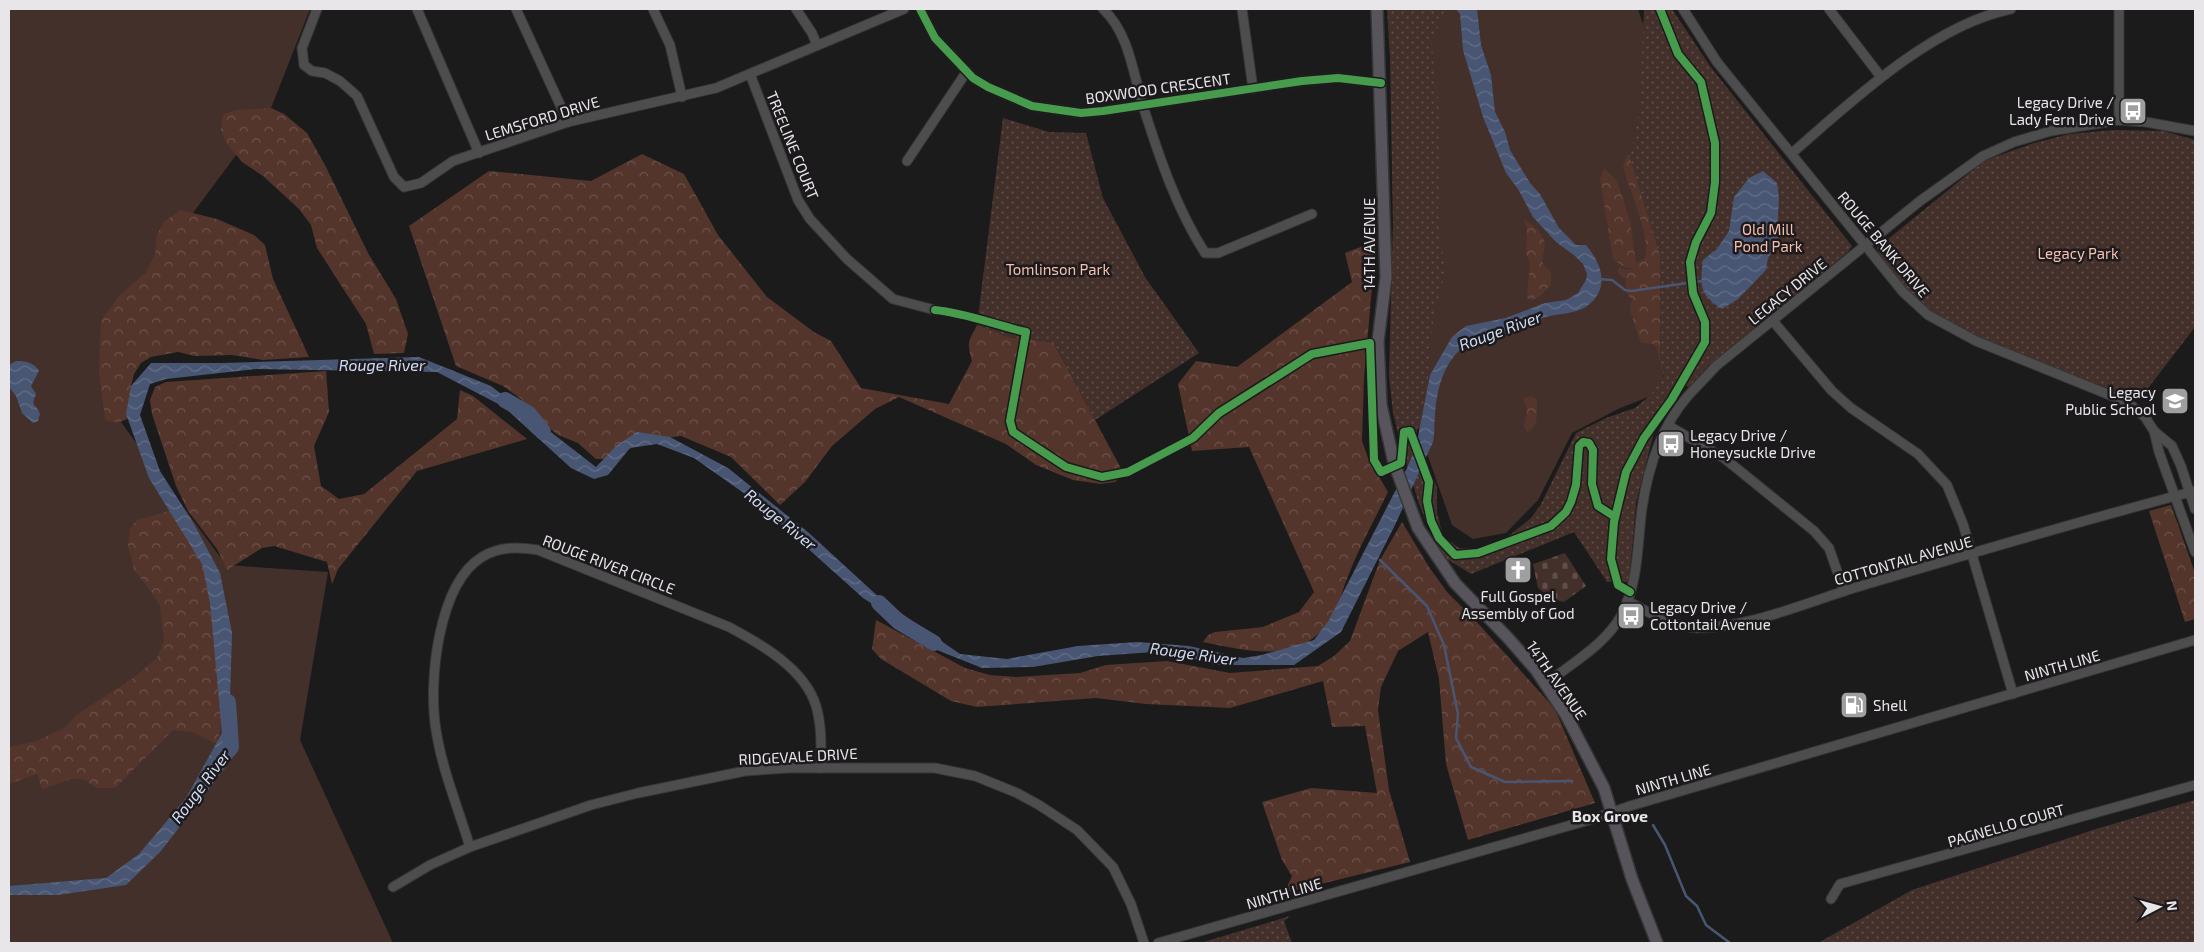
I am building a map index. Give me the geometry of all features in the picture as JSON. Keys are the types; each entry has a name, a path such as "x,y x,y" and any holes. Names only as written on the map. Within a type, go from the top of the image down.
{"main road":[{"name":"14TH AVENUE","path":"1377,9 1381,83 1386,278 1378,350 1381,405 1394,463 1418,528 1456,583 1536,670 1566,715 1604,788 1632,879 1658,943"}],"street":[{"name":"LEMSFORD DRIVE","path":"318,9 302,48 304,65 312,71 325,73 340,81 357,96 389,167 398,182 404,187 421,183 453,161 568,122 716,88 904,9"},
{"path":"417,9 479,152"},
{"path":"516,9 568,122"},
{"path":"653,9 670,45 682,97"},
{"path":"796,9 812,33 817,45"},
{"name":"BOXWOOD CRESCENT","path":"920,9 935,38 967,72 988,87 1025,103 1058,111 1080,113 1302,81 1338,78 1381,83"},
{"path":"1103,9 1124,40 1166,174 1192,234 1205,253 1218,253 1312,214"},
{"path":"1242,9 1253,89"},
{"name":"ROUGE BANK DRIVE","path":"1682,9 1718,62 1903,292 1928,315 1976,341 2127,402 2172,446 2192,492 2195,509"},
{"path":"1829,9 1881,77"},
{"path":"1792,153 1881,77 1950,32 1985,12 2011,9"},
{"path":"2118,9 2119,120"},
{"path":"907,161 967,72"},
{"name":"TREELINE COURT","path":"750,74 798,200 810,219 847,259 893,299 935,310"},
{"name":"LEGACY DRIVE","path":"1545,685 1595,647 1620,617 1636,570 1642,509 1655,454 1686,398 1716,366 1926,196 1983,156 2014,142 2050,131 2119,120 2146,122 2195,131"},
{"path":"1773,321 1832,391 1851,408 1918,454 1938,473 1947,485 1954,499 1972,554 2013,694"},
{"path":"1669,426 1724,458 1814,531 1829,548 1844,591"},
{"name":"ROUGE BANK DRIVE","path":"2154,430 2159,452 2195,552"},
{"name":"COTTONTAIL AVENUE","path":"1627,601 1680,626 1698,628 1735,623 2192,492"},
{"name":"ROUGE RIVER CIRCLE","path":"470,847 440,750 436,729 433,682 435,659 454,589 467,571 482,557 512,547 538,550 729,627 753,639 790,668 810,692 816,705 821,734 821,768"},
{"name":"NINTH LINE","path":"1158,943 1612,812 2195,640"},
{"path":"1536,670 1547,672 1564,669"},
{"name":"RIDGEVALE DRIVE","path":"392,887 430,865 470,847 591,804 638,792 738,772 788,768 935,768 975,776 1017,793 1077,830 1105,857 1119,878 1144,943"},
{"name":"PAGNELLO COURT","path":"1831,899 1840,884 1976,848 2195,785"}],"green space":[{"path":"9,9 310,9 271,108 193,213 120,304 107,403 226,565 328,572 300,740 393,943 9,943"},
{"name":"Old Mill Pond Park","path":"1387,9 1444,9 1444,17 1431,39 1440,118 1441,152 1438,212 1445,274 1434,313 1427,388 1416,435 1437,487 1437,513 1443,536 1459,548 1478,549 1505,539 1531,518 1541,504 1576,433 1606,418 1635,408 1651,395 1664,376 1660,357 1660,256 1630,158 1640,108 1644,9 1672,9 1710,66 1852,246 1848,252 1708,366 1689,387 1681,384 1655,428 1636,503 1629,582 1607,582 1574,532 1471,574 1447,559 1435,542 1419,504 1401,445 1393,413 1389,376 1393,224 1390,59"},
{"path":"1414,9 1638,9 1673,117 1666,237 1663,391 1618,409 1572,433 1538,500 1506,533 1473,539 1452,525 1414,416"},
{"path":"1660,101 1697,109 1705,125 1708,144 1709,193 1705,212 1691,240 1685,263 1690,294 1701,322 1701,342 1651,425 1642,419 1639,405 1651,396 1664,377 1657,347 1653,344 1641,343 1630,310 1632,299 1627,294 1625,278 1621,277 1618,271 1619,267 1627,270 1635,269 1624,267 1613,259 1600,179 1604,168 1617,181 1630,221 1636,263 1643,260 1646,252 1646,242 1623,165 1628,155 1632,155 1638,127 1646,126 1653,105"},
{"path":"271,108 284,114 307,133 325,165 368,253 396,299 408,334 404,353 374,354 366,324 317,248 311,225 299,209 263,176 242,162 227,144 221,130 223,114 237,110"},
{"name":"Tomlinson Park","path":"1003,118 1049,132 1086,133 1103,198 1145,277 1199,353 1095,420 1053,342 1008,337 977,325"},
{"name":"Legacy Park","path":"2114,130 2164,131 2195,140 2195,327 2139,400 1977,339 1930,314 1910,294 1879,256 1877,248 1984,161 2031,144 2069,134"},
{"path":"642,154 684,174 718,235 767,297 814,332 831,341 861,388 949,404 972,361 969,342 977,325 1008,337 1053,342 1124,474 1115,482 1101,484 1073,480 1036,465 1006,444 899,397 875,409 832,446 805,482 780,505 731,457 681,436 650,440 606,459 596,459 578,443 558,435 538,419 521,399 503,386 456,366 409,226 489,171 591,181"},
{"path":"181,210 217,219 254,235 265,245 273,279 309,357 263,360 232,355 195,356 178,352 151,357 141,363 134,374 131,386 135,413 121,422 109,421 105,419 99,372 101,321 119,296 145,273 155,255 157,234 165,221"},
{"path":"1524,219 1536,228 1543,237 1545,245 1542,260 1546,268 1551,272 1551,285 1539,297 1531,300 1527,298 1530,263 1526,254 1527,231"},
{"path":"1376,241 1364,379 1362,441 1368,458 1388,492 1356,557 1344,585 1339,604 1327,624 1313,638 1298,647 1281,651 1243,650 1203,642 1208,635 1215,632 1263,627 1299,612 1314,592 1249,447 1192,451 1178,384 1196,361 1237,367 1352,282 1345,253"},
{"path":"326,371 329,412 314,446 321,486 339,499 364,494 457,419 460,390 473,396 527,439 417,471 338,569 332,584 327,562 274,546 262,548 227,570 217,549 188,511 176,486 152,414 150,400 155,387 166,382"},
{"path":"1531,396 1537,399 1536,422 1531,430 1527,432 1524,427 1527,410 1523,398"},
{"path":"2171,505 2195,573 2195,619 2185,622 2149,511"},
{"path":"173,510 203,563 216,632 222,717 217,744 192,732 173,730 115,788 96,788 89,783 76,779 63,781 42,789 37,774 9,784 9,747 36,741 66,727 76,715 132,679 157,658 164,640 160,606 134,570 128,546 130,529 137,520"},
{"path":"1402,522 1429,567 1447,592 1475,620 1555,709 1595,803 1468,840 1446,764 1439,679 1428,632 1398,651 1381,687 1378,710 1389,790 1410,862 1284,893 1292,876 1282,860 1262,802 1311,788 1377,793 1365,726 1332,727 1323,681 1230,708 1146,704 1096,698 977,707 951,701 881,659 872,649 876,620 965,668 990,675 1016,677 1080,673 1106,665 1167,661 1230,673 1318,666 1334,656 1350,641 1380,560"},
{"path":"1565,553 1586,586 1564,602 1552,599 1538,588 1533,564"},
{"path":"2195,800 2195,943 1818,943 1912,890 2096,829"},
{"path":"1290,916 1284,921 1292,943 1200,943"}],"water":[{"path":"1456,9 1477,9 1481,45 1491,75 1495,112 1505,132 1510,150 1530,183 1540,194 1559,228 1576,245 1586,245 1592,252 1600,268 1601,284 1594,300 1586,307 1570,313 1539,319 1521,327 1477,340 1455,355 1446,369 1438,392 1433,442 1395,525 1341,632 1294,665 1215,665 1167,651 1098,656 1033,667 982,668 937,650 922,641 915,631 863,598 755,501 694,458 657,444 630,448 608,475 594,479 571,468 504,407 437,372 256,369 166,379 150,384 140,415 160,471 194,524 220,573 232,633 228,764 161,851 126,885 58,895 9,895 9,886 106,878 139,854 186,798 222,733 210,603 202,564 149,478 126,414 131,386 151,363 224,363 419,357 491,386 596,467 616,446 637,432 670,437 728,468 809,533 882,600 960,654 1007,659 1078,646 1137,642 1189,646 1243,658 1262,655 1314,640 1329,620 1407,468 1416,447 1430,375 1452,337 1466,326 1506,318 1545,303 1566,300 1578,293 1586,280 1587,274 1583,264 1556,242 1533,217 1518,189 1506,173 1483,117 1463,50 1460,14"},
{"path":"1763,171 1777,183 1779,198 1776,250 1768,257 1766,270 1738,299 1722,309 1709,299 1703,289 1701,277 1703,260 1717,249 1729,231 1734,197 1749,178"},
{"path":"16,361 32,364 39,371 31,386 36,394 34,403 40,414 38,421 33,423 22,413 16,396 9,387 9,365"}],"waterway":[{"path":"1598,279 1612,280 1625,290 1631,291 1702,281"},
{"name":"Rouge River","path":"505,400 529,414 543,432"},
{"path":"1380,560 1427,606 1444,645 1458,714 1456,738 1471,767 1505,782 1572,781"},
{"name":"Rouge River","path":"879,603 899,622 934,643"},
{"name":"Rouge River","path":"215,766 231,747 228,702"},
{"path":"1653,825 1665,845 1686,896 1697,906 1706,925 1730,943"}],"cycle path":[{"path":"920,9 935,38 973,78 988,87 1032,106 1081,113 1302,81 1338,78 1381,83"},
{"path":"1630,592 1618,585 1611,559 1614,522 1626,472 1644,438 1672,399 1705,342 1705,322 1693,293 1690,262 1696,242 1711,213 1715,182 1715,143 1701,82 1678,54 1660,9"},
{"path":"935,310 969,316 1026,332 1010,421 1013,432 1066,467 1102,477 1128,472 1193,438 1219,413 1312,354 1370,343 1374,460 1381,472 1401,463 1404,432 1410,431 1429,482 1427,501 1431,521 1439,538 1455,555 1478,553 1551,526 1566,512 1571,502 1576,485 1579,446 1583,442 1589,443 1593,450 1592,484 1598,506 1615,517"}],"place":[{"name":"Legacy Drive / Lady Fern Drive","path":"2133,111"},
{"name":"Legacy Public School","path":"2175,401"},
{"name":"Legacy Drive / Honeysuckle Drive","path":"1671,444"},
{"name":"Full Gospel Assembly of God","path":"1518,570"},
{"name":"Legacy Drive / Cottontail Avenue","path":"1631,616"},
{"name":"Shell","path":"1854,705"}],"district":[{"name":"Box Grove","path":"1610,815"}]}
